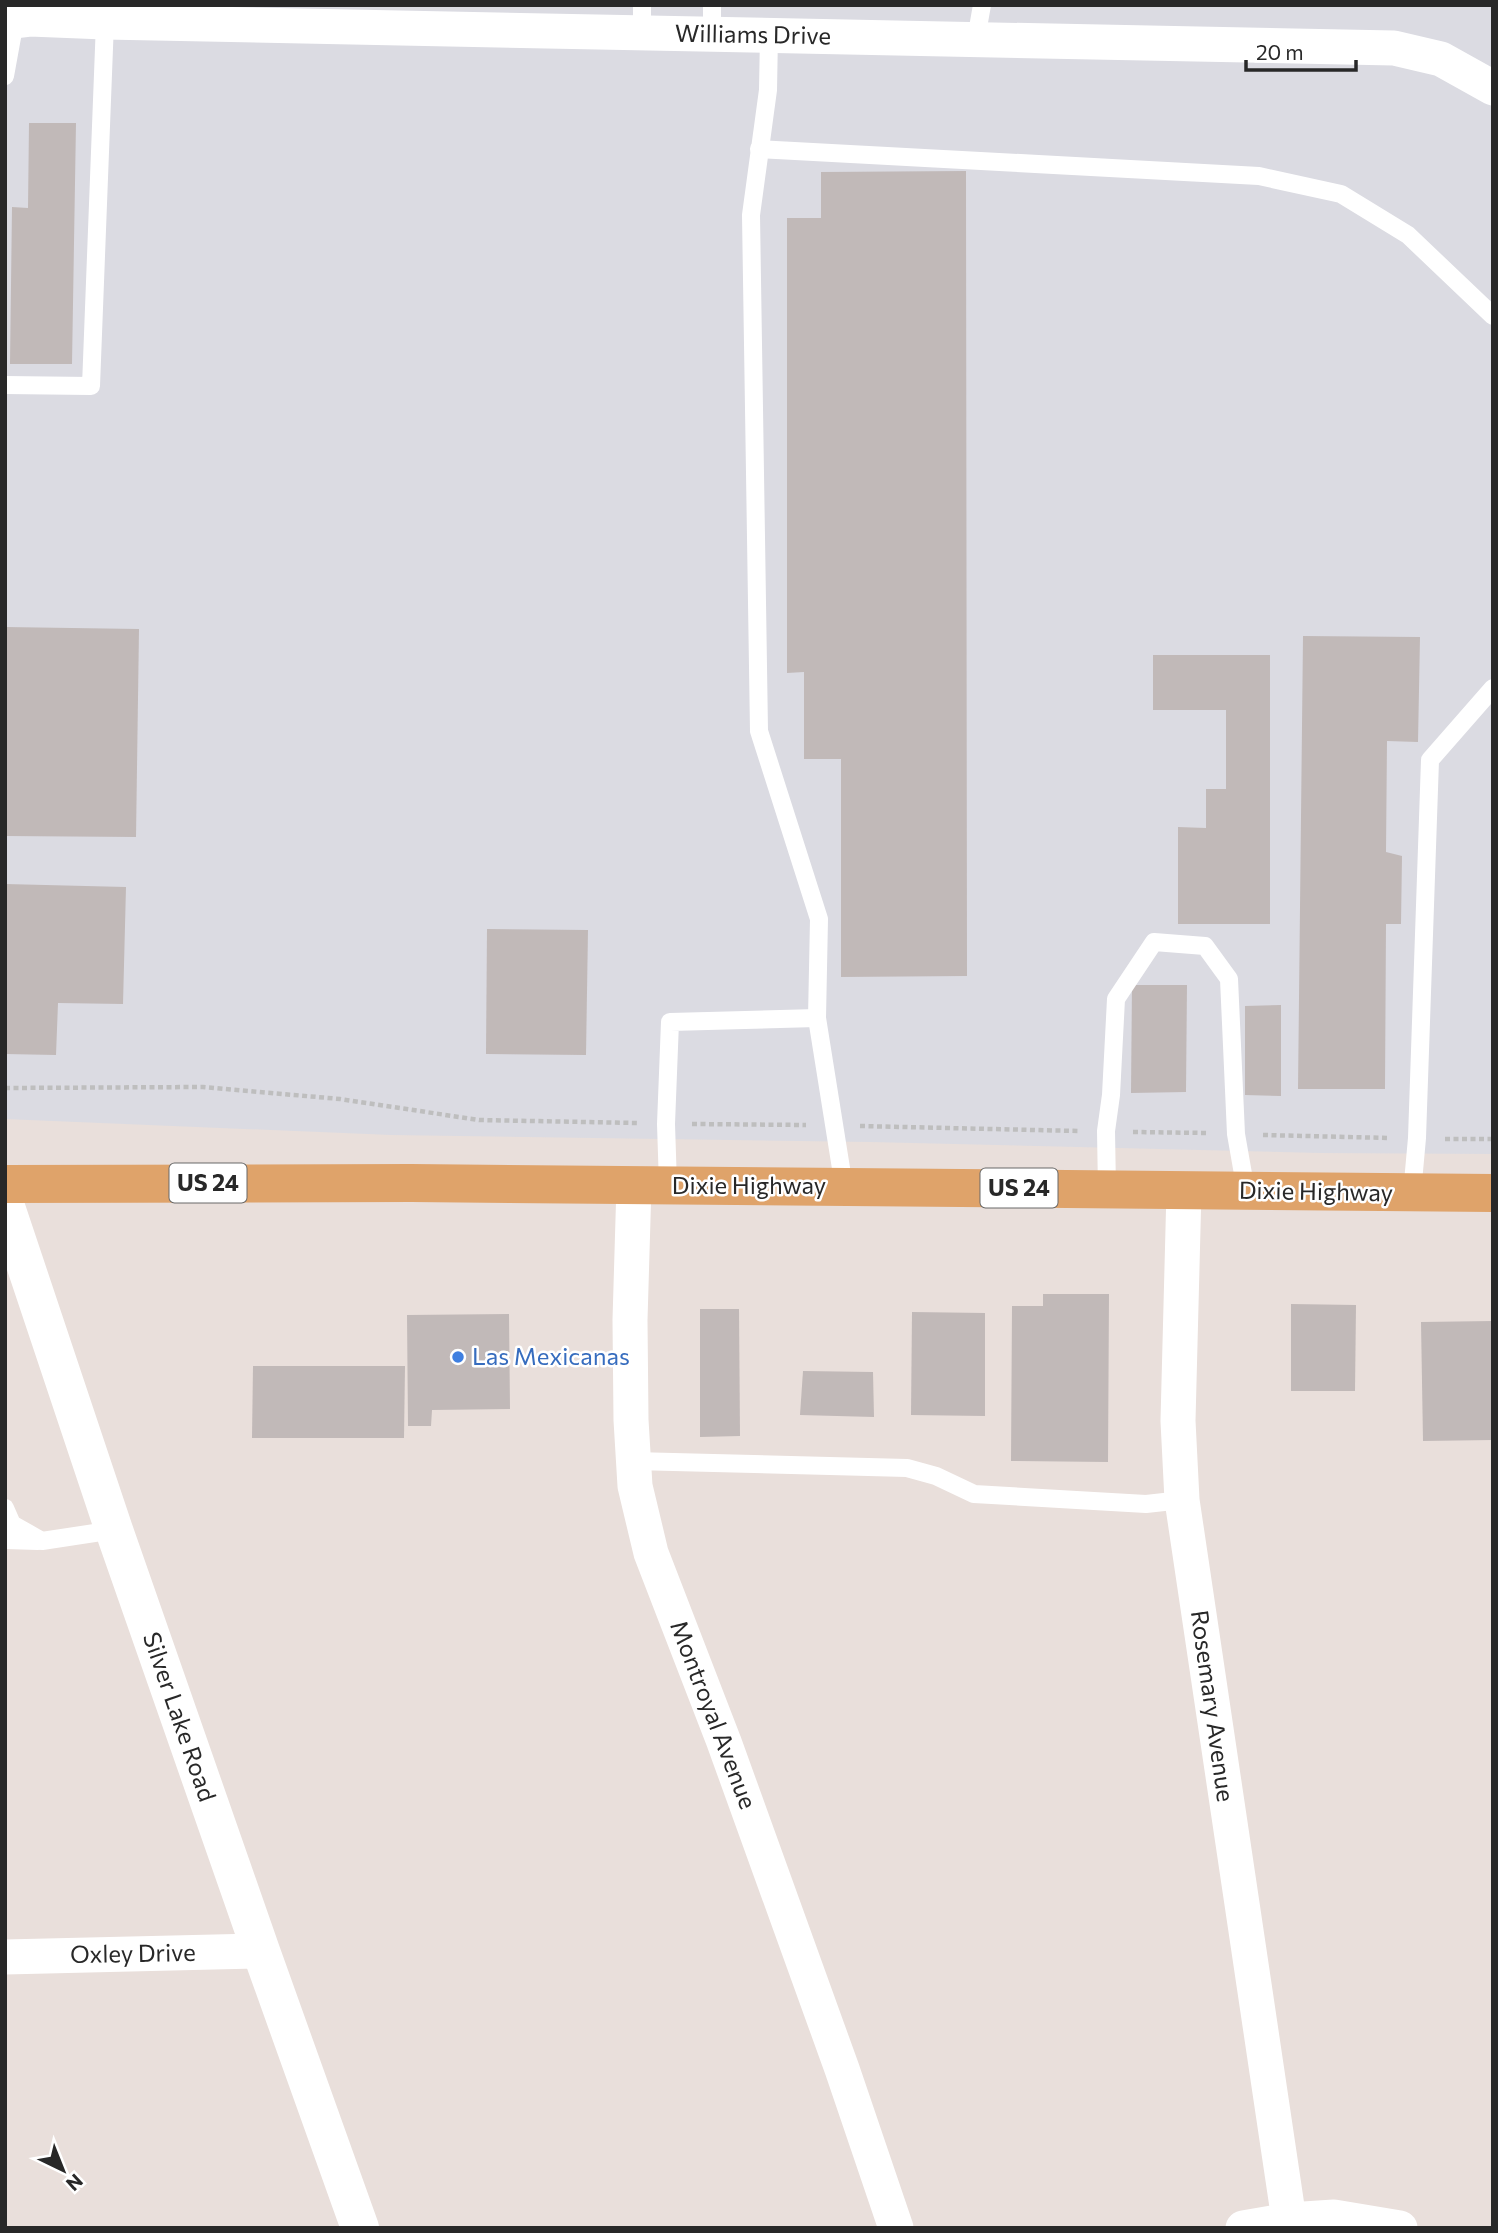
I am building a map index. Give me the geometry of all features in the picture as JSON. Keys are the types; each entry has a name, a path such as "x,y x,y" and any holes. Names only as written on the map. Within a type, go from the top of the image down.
{"main road":[{"name":"Dixie Highway","path":"5,1184 651,1185 1493,1193"}],"street":[{"name":"Williams Drive","path":"10,22 30,19 105,22 712,20 769,35 1394,48 1441,59 1493,88"},
{"name":"Montroyal Avenue","path":"651,1185 630,1321 635,1486 651,1553 724,1742 842,2069 896,2228"},
{"name":"Rosemary Avenue","path":"1184,1190 1178,1421 1182,1500 1289,2220"},
{"name":"Silver Lake Road","path":"5,1204 114,1530 360,2228"},
{"name":"Oxley Drive","path":"5,1957 261,1951"},
{"path":"1243,2228 1289,2220 1334,2217 1400,2228"}],"lane":[{"path":"976,39 982,5"},
{"path":"5,76 10,22"},
{"path":"5,385 91,386 105,22"},
{"path":"769,35 768,90 751,215 759,731 819,919 817,1018 844,1187"},
{"path":"759,149 1259,176 1341,194 1408,235 1493,317"},
{"path":"1412,1193 1417,1138 1430,760 1493,688"},
{"path":"1107,1189 1106,1131 1111,1095 1116,999 1154,942 1205,946 1229,979 1237,1134 1246,1191"},
{"path":"651,1185 666,1124 670,1022 817,1018"},
{"path":"633,1461 907,1468 936,1476 974,1494 1146,1504 1182,1500"},
{"path":"5,1508 12,1524 42,1541"},
{"path":"5,1541 42,1541 114,1530"}],"path":[{"path":"5,1088 203,1087 340,1098 479,1120 1493,1139"}],"shaded area":[{"path":"5,5 1493,5 1493,1154 391,1135 5,1119"}],"building":[{"path":"29,123 76,123 72,364 10,364 12,207 28,208"},
{"path":"966,171 967,976 841,977 841,759 804,759 804,672 787,673 787,218 821,218 821,172"},
{"path":"5,627 139,629 136,837 5,836"},
{"path":"1303,636 1420,637 1418,742 1387,741 1386,852 1402,856 1401,924 1386,924 1385,1089 1298,1089"},
{"path":"1153,655 1270,655 1270,924 1178,924 1178,827 1206,828 1206,789 1226,789 1226,710 1153,710"},
{"path":"5,884 126,887 123,1004 58,1003 56,1055 5,1054"},
{"path":"487,929 588,930 586,1055 486,1054"},
{"path":"1132,985 1187,985 1186,1092 1131,1093"},
{"path":"1281,1005 1281,1096 1245,1095 1245,1006"},
{"path":"1043,1294 1109,1294 1108,1462 1011,1461 1012,1306 1043,1306"},
{"path":"1291,1304 1356,1305 1355,1391 1291,1391"},
{"path":"700,1309 739,1309 740,1436 700,1437"},
{"path":"912,1312 985,1313 985,1416 911,1415"},
{"path":"509,1314 510,1409 432,1410 431,1426 408,1426 407,1315"},
{"path":"1493,1321 1493,1440 1423,1441 1421,1322"},
{"path":"253,1366 405,1366 404,1438 252,1438"},
{"path":"803,1371 873,1372 874,1417 800,1415"}],"place":[{"name":"Las Mexicanas","path":"458,1357"}]}
